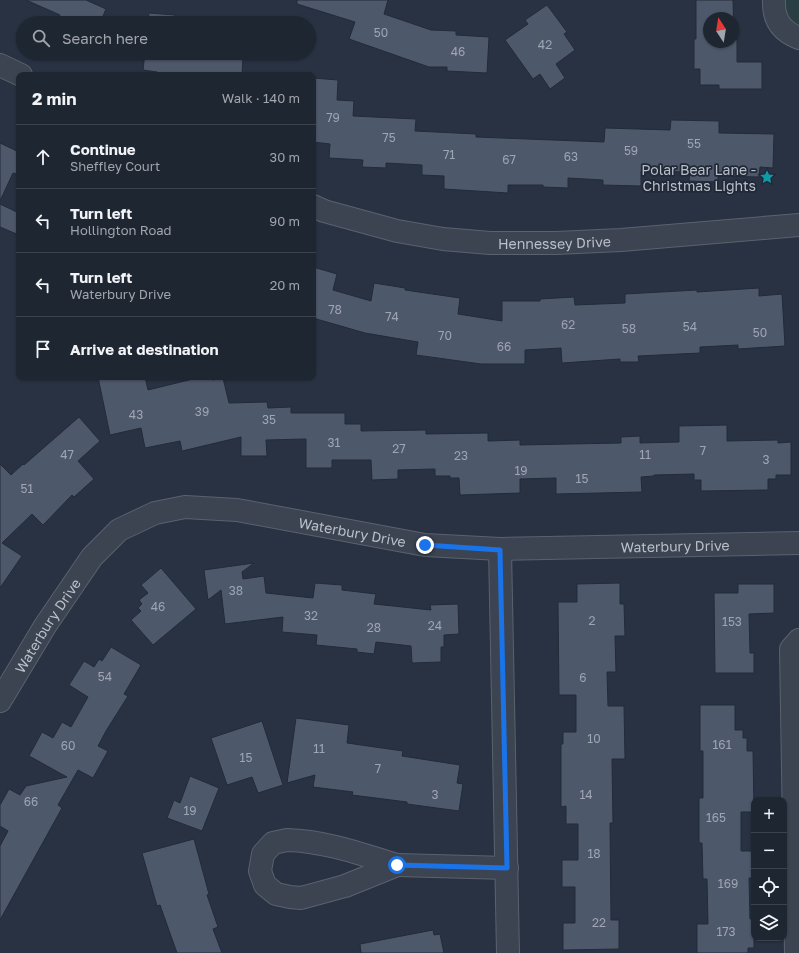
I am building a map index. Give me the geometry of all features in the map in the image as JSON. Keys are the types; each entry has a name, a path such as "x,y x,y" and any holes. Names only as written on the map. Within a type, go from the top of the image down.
{"street":[{"path":"774,0 774,10 779,23 789,34 799,38"},
{"path":"0,65 16,72"},
{"name":"Hennessey Drive","path":"316,207 324,211 397,231 443,239 490,243 556,243 621,240 799,225"},
{"name":"Waterbury Drive","path":"0,701 45,626 92,557 119,530 155,513 185,507 237,510 425,545 500,550 799,543"},
{"path":"500,550 508,953"},
{"path":"796,953 791,649 799,640"},
{"path":"397,865 345,886 301,898 276,894 265,885 260,871 263,854 273,843 287,840 302,840 342,848 397,865 507,868"}],"green space":[{"path":"782,0 799,0 799,27 787,20"}],"building":[{"path":"26,0 86,0 106,9 103,16 60,15"},
{"path":"297,0 388,0 384,14 431,30 456,31 456,35 489,37 487,73 447,71 447,67 429,67 349,39 355,22 297,4"},
{"path":"696,0 733,0 733,12 703,12 703,48 737,48 737,62 762,62 762,89 719,89 719,85 700,85 700,69 694,69 694,39 696,39"},
{"path":"547,5 567,32 564,34 575,50 556,64 565,78 550,89 540,74 533,79 505,40 528,24 525,20"},
{"path":"149,13 175,15 175,16 149,16"},
{"path":"144,60 243,60 242,72 157,72 143,70"},
{"path":"316,78 338,80 337,100 354,101 353,116 416,119 415,131 476,134 476,137 604,142 605,128 670,130 671,120 719,121 719,133 774,134 773,168 760,167 759,177 718,176 718,182 689,181 690,172 641,171 641,186 603,185 603,180 568,178 568,188 543,187 543,185 508,185 508,193 444,189 444,176 422,175 422,165 386,163 386,168 362,167 363,160 329,158 330,144 316,142"},
{"path":"0,143 16,151 16,174 13,173 0,201"},
{"path":"0,204 16,212 16,234 0,227"},
{"path":"316,268 337,274 333,290 371,301 374,283 405,288 405,290 460,298 458,314 502,321 502,301 540,301 540,299 574,297 575,305 625,303 625,294 697,290 697,292 759,288 759,296 782,294 785,346 738,349 738,345 700,347 700,353 638,356 639,362 620,362 620,359 562,363 561,348 525,350 525,364 481,364 416,355 418,342 365,333 316,319"},
{"path":"99,380 146,380 148,390 189,380 223,380 229,403 267,402 268,408 291,407 291,413 345,413 345,424 361,424 361,431 426,430 426,434 488,433 488,441 520,440 520,445 621,443 621,437 640,436 640,443 679,442 679,426 727,425 727,441 778,440 778,443 791,442 791,475 776,475 776,479 768,479 768,490 701,491 701,480 694,480 694,474 654,475 641,477 642,492 556,494 556,478 520,479 520,493 460,495 459,478 450,478 450,476 435,476 435,469 398,470 398,479 372,480 371,460 332,460 332,468 306,468 306,439 266,440 267,456 241,456 241,437 182,451 180,441 145,448 141,428 110,435"},
{"path":"79,417 100,441 78,461 94,479 74,497 72,495 43,525 32,514 2,543 22,556 0,588 0,464 11,475"},
{"path":"254,563 242,572 243,579 264,576 266,593 313,598 315,583 342,585 342,590 376,594 374,604 431,610 430,605 458,604 459,634 444,635 444,647 441,647 441,662 412,663 411,646 376,642 374,654 357,652 357,649 316,645 317,635 282,632 283,617 225,624 221,590 208,600 204,570"},
{"path":"161,568 196,609 153,645 131,620 141,611 138,608 142,604 139,600 148,593 141,585"},
{"path":"620,583 620,604 624,604 625,636 615,636 616,672 607,672 608,706 624,706 625,759 612,759 613,823 610,823 611,920 619,920 619,949 563,950 563,923 575,923 575,887 562,887 562,860 578,860 578,824 566,824 566,806 561,807 561,744 563,744 563,732 576,732 576,695 559,695 558,602 577,602 577,584"},
{"path":"738,584 774,584 774,613 749,614 750,653 754,653 754,673 715,673 714,593 738,593"},
{"path":"111,647 141,665 124,694 128,696 98,746 108,751 93,778 78,770 58,805 62,808 0,920 0,846 8,831 0,826 0,805 9,789 20,795 26,786 67,777 29,756 42,732 53,738 62,722 71,727 88,697 69,685 84,661 94,667 99,659 102,661"},
{"path":"700,705 735,705 735,730 743,730 743,738 747,738 747,751 753,751 754,797 751,797 751,812 741,812 741,851 751,851 751,878 749,878 750,919 751,941 754,941 754,948 748,948 748,953 697,953 697,924 708,924 707,879 703,879 702,843 699,843 699,798 703,798 703,751 700,751"},
{"path":"296,718 349,725 347,743 403,751 402,756 460,765 457,783 463,784 459,811 407,804 407,802 352,795 353,792 313,787 315,775 287,783"},
{"path":"262,721 283,785 258,793 252,777 227,785 211,738"},
{"path":"190,776 219,788 202,831 167,818 174,800 180,803"},
{"path":"194,839 209,894 207,895 218,927 213,929 222,953 177,953 160,905 157,906 142,853"},
{"path":"433,930 434,935 440,934 444,953 361,953 360,944"}],"place":[{"name":"Polar Bear Lane - Christmas Lights","path":"767,177"}],"route":[{"path":"397,865 507,868 500,550 425,545"}]}
